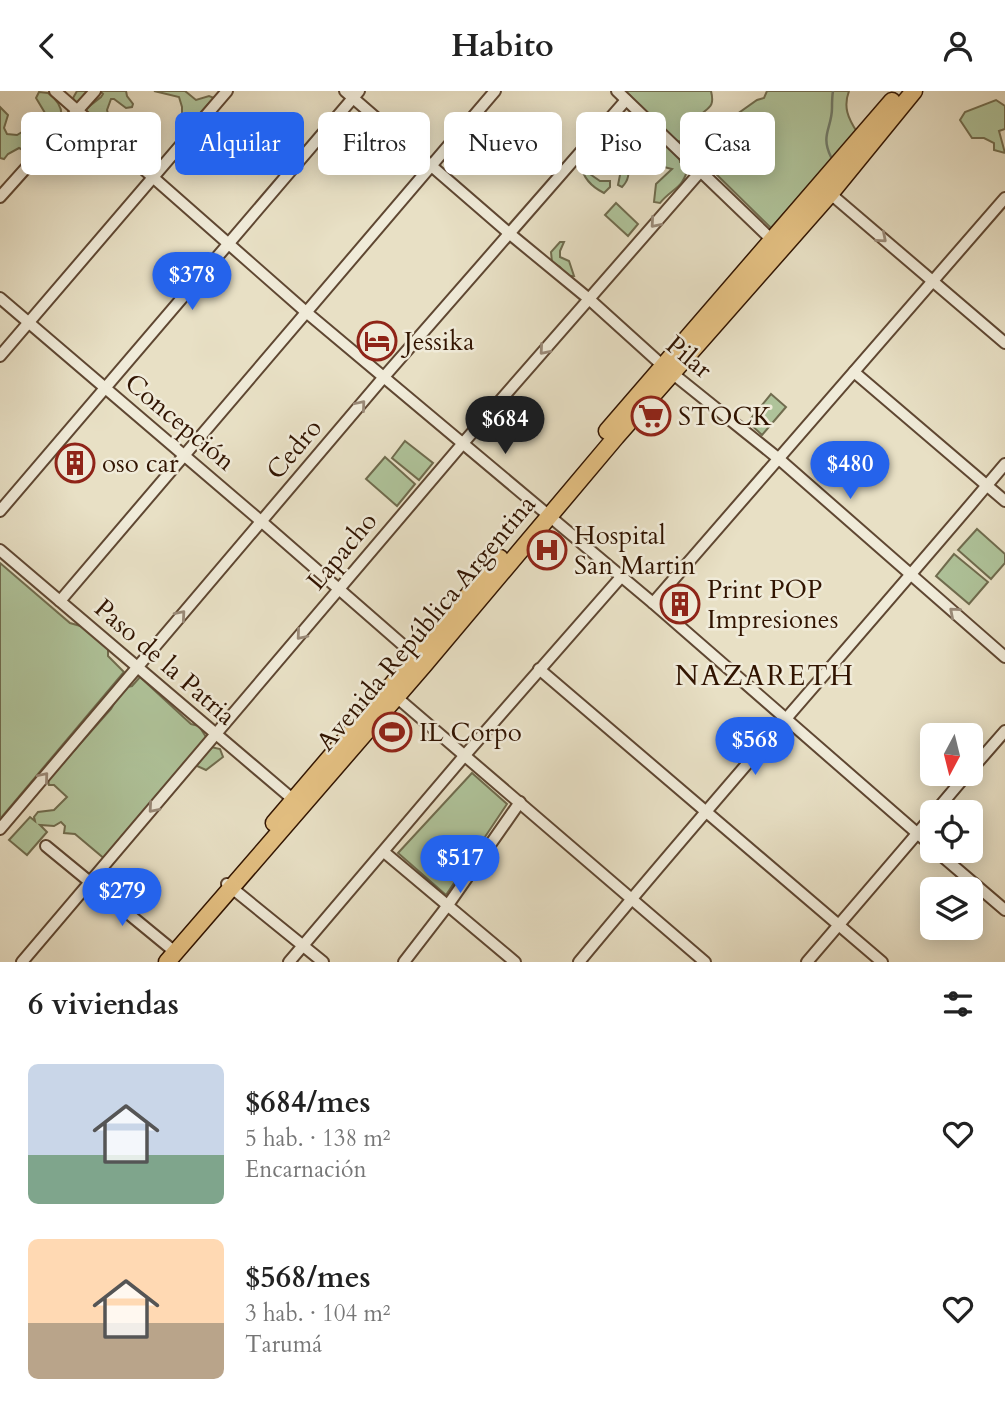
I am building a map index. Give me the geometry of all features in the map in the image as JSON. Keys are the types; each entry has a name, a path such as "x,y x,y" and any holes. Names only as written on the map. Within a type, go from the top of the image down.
{"highway":[{"name":"Avenida República Argentina","path":"155,962 170,953 229,885 667,369 772,240 825,190 901,91"},
{"name":"Avenida República Argentina","path":"667,369 914,91"}],"street":[{"path":"55,91 78,112 95,91"},
{"path":"0,356 227,91"},
{"path":"60,601 495,91"},
{"path":"617,91 680,153"},
{"path":"0,511 229,245 353,93"},
{"name":"Pilar","path":"353,93 431,167 589,299 667,369 779,459 1005,657"},
{"name":"Cedro","path":"0,829 383,378 626,100"},
{"path":"0,197 21,174"},
{"path":"150,175 383,378 464,442 653,603 920,837"},
{"name":"Lapacho","path":"22,962 464,442 697,175"},
{"path":"703,175 772,240"},
{"path":"825,190 1005,343"},
{"path":"653,603 1005,198"},
{"name":"Concepción","path":"0,298 420,660"},
{"path":"854,372 1005,501"},
{"path":"579,962 706,810 1005,464"},
{"name":"Paso de la Patria","path":"0,550 298,804"},
{"path":"289,962 621,577"},
{"path":"539,670 882,962"},
{"path":"392,693 705,962"},
{"path":"984,756 1005,731"},
{"path":"945,800 958,786"},
{"path":"404,962 448,905 520,801"},
{"path":"807,962 920,829"},
{"path":"46,846 170,953"},
{"path":"384,852 515,962"},
{"path":"951,863 1005,909"},
{"path":"229,885 323,962"}],"green space":[{"path":"77,91 97,91 76,104 73,98"},
{"path":"97,91 126,91 132,107 126,108 111,99 108,112 82,112 101,97 101,92"},
{"path":"154,91 185,91 196,100 209,96 214,98 201,112 182,112 179,97"},
{"path":"622,91 711,91 712,96 712,104 704,112 680,112 680,141 673,139 679,152 680,175 686,175 681,184 660,203 654,202 656,184 672,169 666,168 666,112 646,112"},
{"path":"767,91 849,91 847,112 857,132 825,173 817,176 771,228 717,175 775,175 775,112 740,112 764,98"},
{"path":"39,92 48,93 61,108 61,112 44,112 36,98"},
{"path":"996,100 1005,106 1005,129 999,131 1005,153 994,150 994,143 984,138 972,138 960,120 965,112"},
{"path":"0,107 8,115 4,128 7,134 21,133 21,149 8,154 4,159 0,158"},
{"path":"584,175 591,175 600,181 610,181 610,187 604,193"},
{"path":"620,175 628,175 622,187 618,185"},
{"path":"616,203 638,224 628,236 605,215"},
{"path":"560,242 564,242 560,257 569,261 574,276 566,276 560,267 552,262 551,252"},
{"path":"771,394 786,407 762,435 748,422"},
{"path":"405,441 433,463 419,480 392,458"},
{"path":"385,457 415,484 397,506 366,479"},
{"path":"977,529 1005,554 1005,563 991,579 958,550"},
{"path":"954,554 988,582 969,604 936,576"},
{"path":"0,563 70,623 84,627 108,643 108,656 124,672 0,819"},
{"path":"140,677 191,724 199,726 206,737 204,743 106,860 75,834 64,833 65,826 61,822 54,826 40,825 47,832 27,855 9,840 30,817 35,821 34,817 38,812 54,810 67,797 54,785 49,785 48,780 111,709 123,688 132,686"},
{"path":"211,747 220,749 223,757 206,770 197,766 195,763"},
{"path":"472,773 507,804 446,895 398,853"}],"waterway":[{"path":"831,157 826,137 832,115 833,91"}],"place":[{"name":"Jessika","path":"377,341"},
{"name":"STOCK","path":"651,416"},
{"name":"oso car","path":"75,463"},
{"name":"Hospital San Martin","path":"547,550"},
{"name":"Print POP Impresiones","path":"680,604"},
{"name":"IL Corpo","path":"392,732"}],"district":[{"name":"NAZARETH","path":"765,676"}]}
